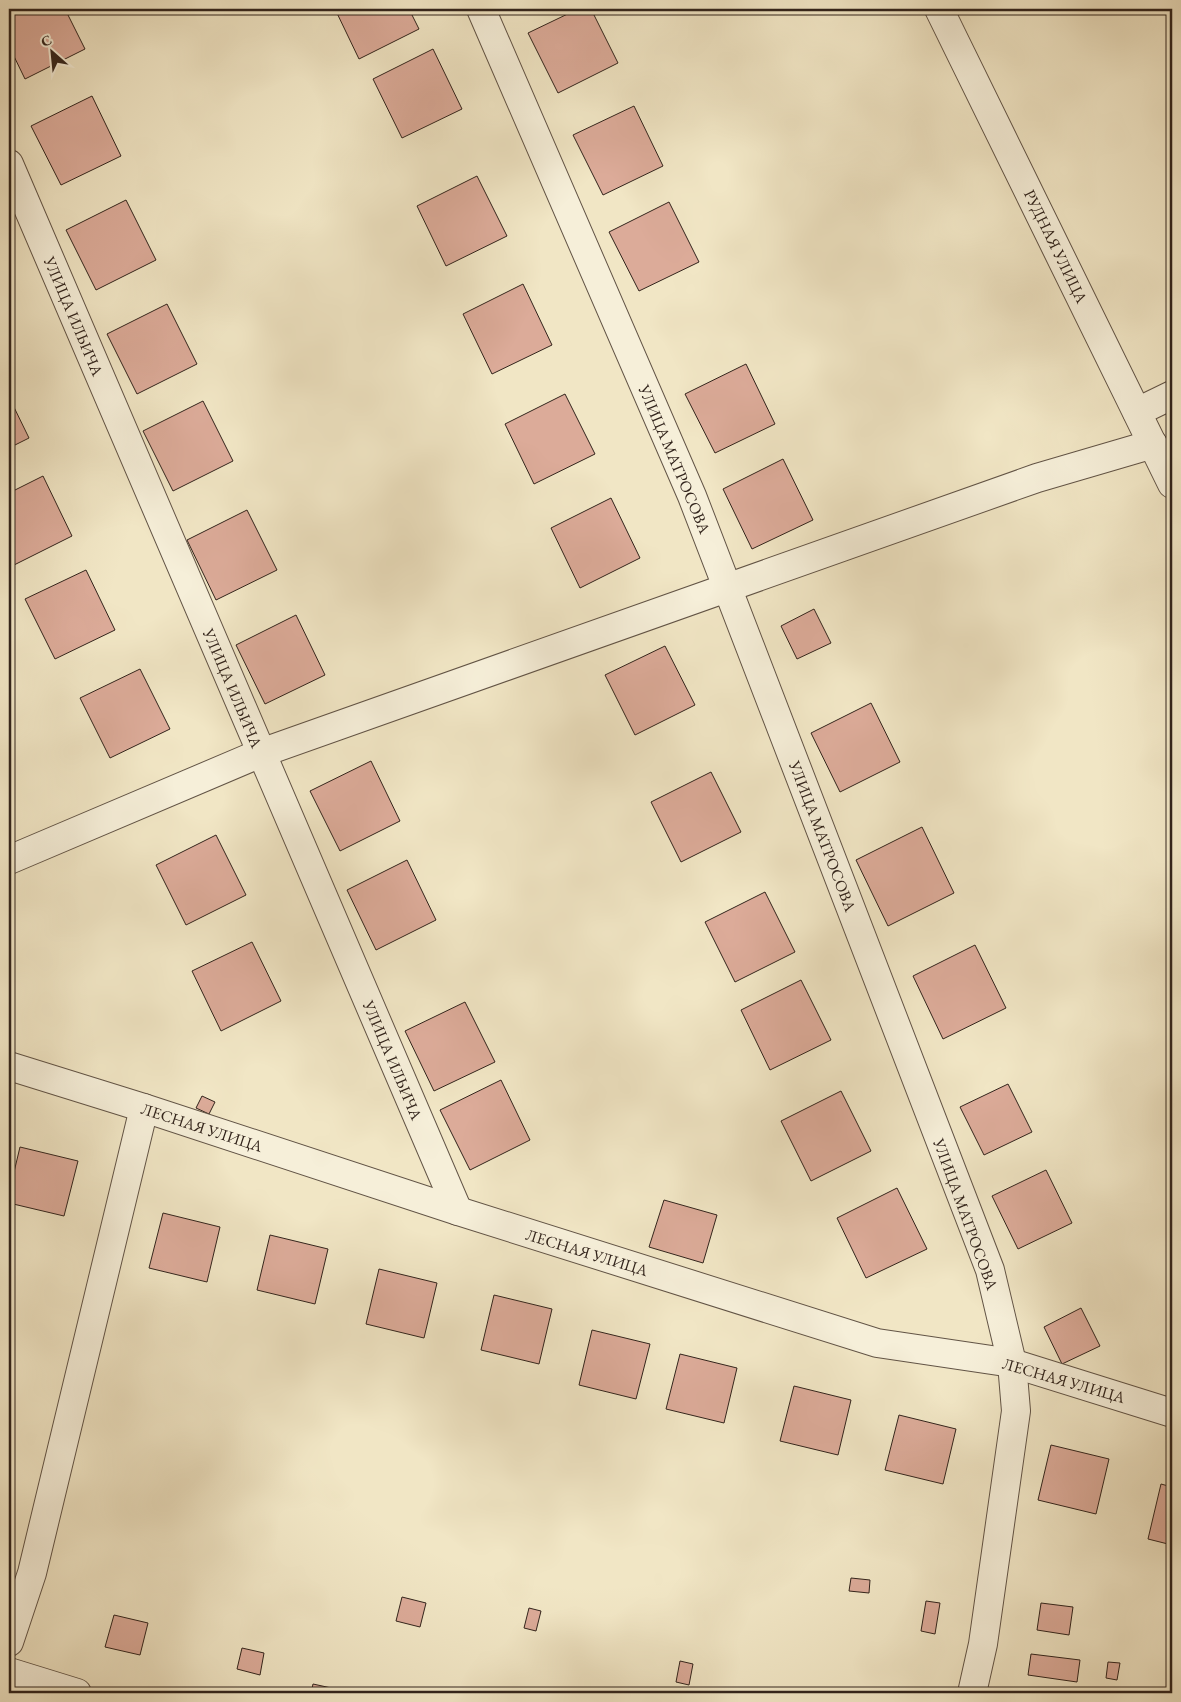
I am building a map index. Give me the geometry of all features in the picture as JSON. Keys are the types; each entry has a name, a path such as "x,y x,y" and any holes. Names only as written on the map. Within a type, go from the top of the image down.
{"street":[{"name":"УЛИЦА МАТРОСОВА","path":"482,9 692,496 990,1270 1012,1363 1016,1411 983,1644 972,1693"},
{"name":"РУДНАЯ УЛИЦА","path":"939,9 1172,484"},
{"name":"УЛИЦА ИЛЬИЧА","path":"9,164 458,1211"},
{"path":"1137,412 1172,394"},
{"path":"9,860 261,753 1038,478 1153,444"},
{"name":"ЛЕСНАЯ УЛИЦА","path":"9,1066 144,1108 458,1211 877,1343 1012,1363 1172,1413"},
{"path":"9,1642 32,1573 144,1108"},
{"path":"9,1672 77,1693"}],"building":[{"path":"17,9 65,9 85,49 25,79 9,46 9,13"},
{"path":"335,9 409,9 419,29 359,59"},
{"path":"578,9 591,9 618,63 558,93 528,33"},
{"path":"433,49 462,109 402,138 373,79"},
{"path":"92,96 121,156 61,185 31,126"},
{"path":"634,106 663,166 603,195 573,135"},
{"path":"477,176 507,236 446,266 417,206"},
{"path":"126,200 156,260 96,290 66,230"},
{"path":"669,202 699,262 639,291 609,232"},
{"path":"523,284 552,345 492,374 463,314"},
{"path":"167,304 197,364 137,394 107,334"},
{"path":"746,364 775,424 715,453 685,394"},
{"path":"565,394 595,454 534,484 505,424"},
{"path":"9,397 29,438 9,448"},
{"path":"203,401 233,461 173,491 143,431"},
{"path":"783,459 813,520 752,549 723,489"},
{"path":"43,476 72,536 12,566 9,560 9,493"},
{"path":"611,498 640,558 580,588 551,528"},
{"path":"247,510 277,570 216,600 187,540"},
{"path":"86,570 115,630 55,659 25,599"},
{"path":"814,609 831,643 797,659 781,626"},
{"path":"296,615 325,675 265,704 236,645"},
{"path":"665,646 695,705 635,735 605,675"},
{"path":"140,669 170,729 110,758 80,698"},
{"path":"871,703 900,762 840,792 811,733"},
{"path":"371,761 400,821 340,851 310,791"},
{"path":"711,772 741,832 681,862 651,802"},
{"path":"922,827 954,893 888,926 856,860"},
{"path":"216,835 246,895 186,925 156,865"},
{"path":"407,860 436,920 376,950 347,890"},
{"path":"765,892 795,952 735,982 705,922"},
{"path":"252,942 281,1001 221,1031 192,971"},
{"path":"975,945 1006,1008 943,1039 913,976"},
{"path":"801,980 831,1040 770,1070 741,1010"},
{"path":"465,1002 495,1062 434,1091 405,1031"},
{"path":"501,1080 530,1140 470,1170 440,1110"},
{"path":"1008,1084 1032,1132 984,1155 960,1107"},
{"path":"841,1091 871,1151 811,1181 781,1121"},
{"path":"202,1096 215,1102 209,1114 196,1108"},
{"path":"20,1147 78,1161 64,1216 9,1203 9,1193"},
{"path":"1046,1170 1072,1223 1018,1249 992,1196"},
{"path":"897,1188 927,1249 866,1278 837,1218"},
{"path":"664,1200 717,1215 703,1263 649,1247"},
{"path":"163,1213 220,1227 207,1282 149,1268"},
{"path":"270,1235 328,1249 315,1304 257,1290"},
{"path":"379,1269 437,1283 424,1338 366,1324"},
{"path":"494,1295 552,1309 539,1364 481,1350"},
{"path":"1081,1308 1100,1346 1062,1364 1044,1327"},
{"path":"592,1330 650,1344 636,1399 579,1385"},
{"path":"680,1354 737,1368 724,1423 666,1409"},
{"path":"794,1386 851,1400 838,1455 780,1441"},
{"path":"899,1415 956,1429 943,1484 885,1470"},
{"path":"1051,1445 1109,1459 1096,1514 1038,1500"},
{"path":"1161,1484 1172,1487 1172,1545 1148,1539"},
{"path":"851,1578 870,1580 869,1593 849,1591"},
{"path":"402,1597 426,1603 420,1627 396,1621"},
{"path":"926,1601 940,1603 935,1634 921,1631"},
{"path":"1041,1603 1073,1607 1069,1635 1037,1630"},
{"path":"529,1608 541,1611 536,1631 524,1628"},
{"path":"114,1615 148,1623 140,1655 105,1647"},
{"path":"242,1648 264,1653 260,1675 237,1669"},
{"path":"1031,1654 1080,1660 1077,1682 1028,1675"},
{"path":"680,1661 693,1664 689,1685 676,1682"},
{"path":"1108,1662 1120,1663 1117,1680 1106,1678"},
{"path":"313,1684 345,1691 344,1693 311,1693"}]}
